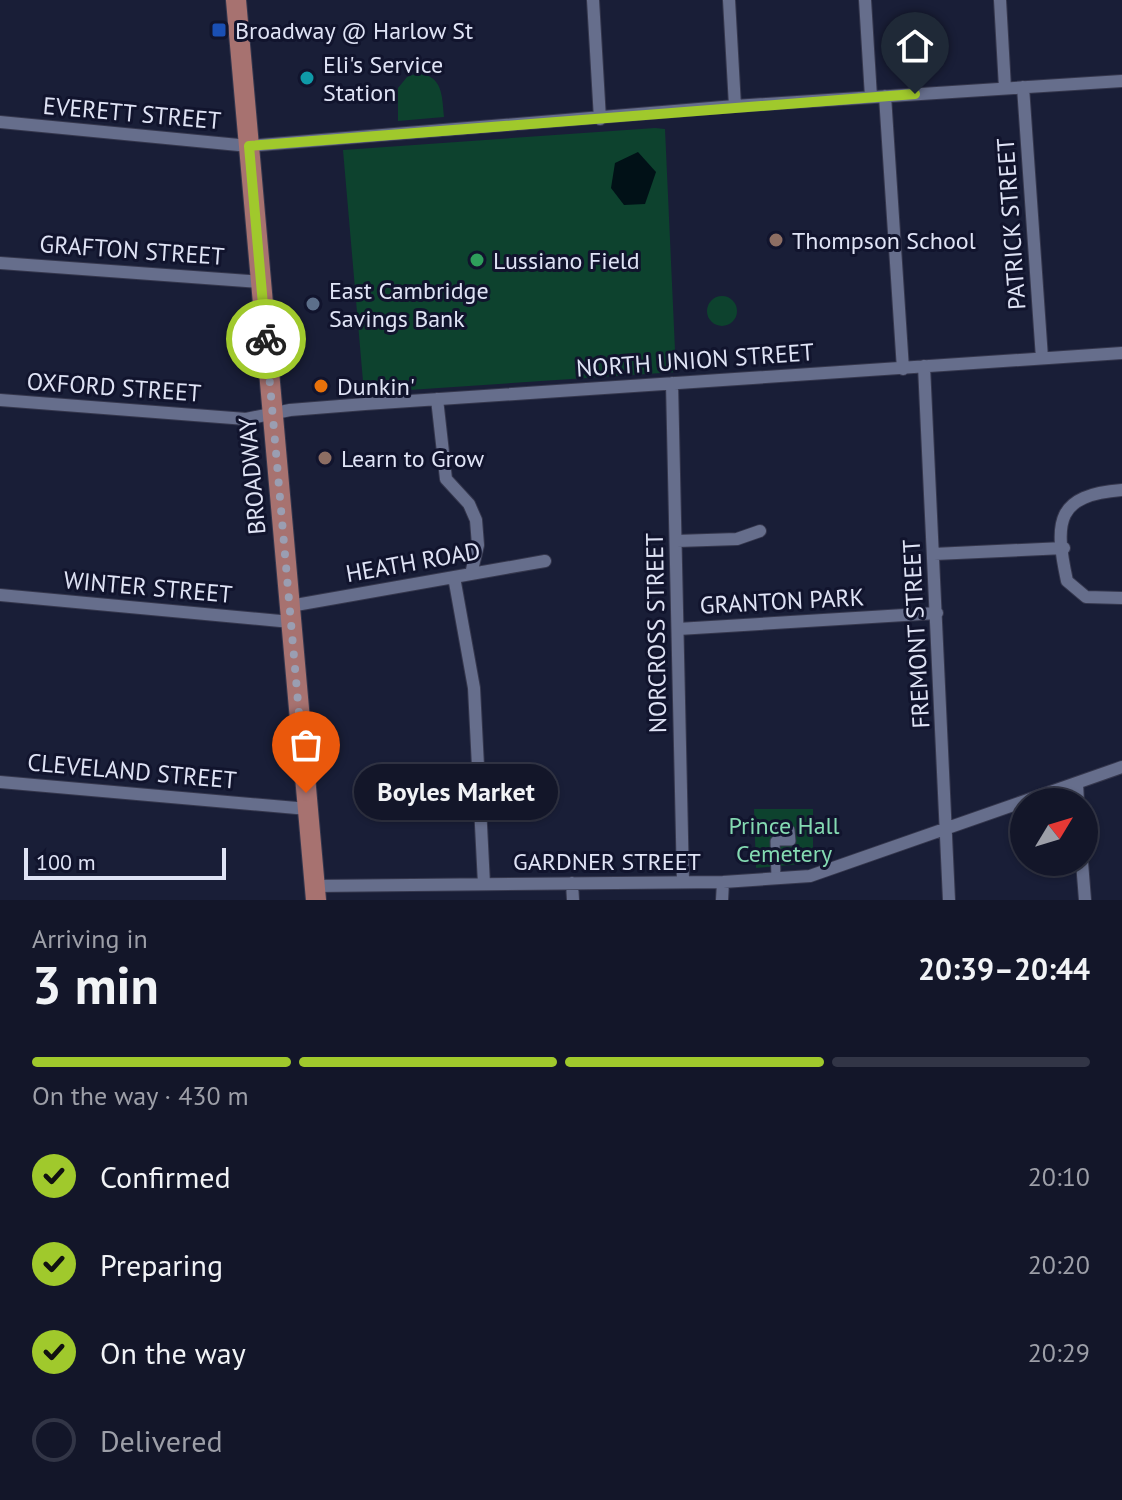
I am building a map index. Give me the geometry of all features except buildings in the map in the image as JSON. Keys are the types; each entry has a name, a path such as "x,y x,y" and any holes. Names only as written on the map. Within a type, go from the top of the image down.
{"main road":[{"name":"BROADWAY","path":"236,0 315,893"}],"street":[{"path":"225,0 236,0"},
{"path":"593,0 600,119"},
{"path":"729,0 735,106"},
{"path":"865,0 871,97"},
{"path":"1000,0 1005,88"},
{"name":"EVERETT STREET","path":"0,122 249,146 735,106 1122,81"},
{"name":"PATRICK STREET","path":"1023,87 1042,358"},
{"path":"885,96 903,369"},
{"name":"GRAFTON STREET","path":"0,263 261,282"},
{"name":"NORTH UNION STREET","path":"273,416 290,410 437,399 1122,353"},
{"name":"FREMONT STREET","path":"924,366 949,900"},
{"name":"NORCROSS STREET","path":"672,383 683,882"},
{"path":"437,399 446,479 469,504 476,520 478,545 471,574"},
{"name":"OXFORD STREET","path":"0,400 246,419 273,416"},
{"path":"1122,490 1098,492 1075,499 1064,516 1067,581 1086,597 1122,598"},
{"path":"677,541 737,539 760,531"},
{"path":"934,554 1064,548"},
{"name":"HEATH ROAD","path":"290,614 454,577 545,561"},
{"path":"454,577 473,680 484,884"},
{"name":"WINTER STREET","path":"0,595 290,614"},
{"name":"GRANTON PARK","path":"678,629 937,613"},
{"name":"GARDNER STREET","path":"315,893 484,884 723,882 825,872 1122,767"},
{"name":"CLEVELAND STREET","path":"0,782 308,809"},
{"path":"1077,783 1077,788"},
{"path":"776,879 775,841 778,841"},
{"path":"1083,876 1085,900"},
{"path":"722,900 723,882"},
{"path":"572,883 573,900"}],"green space":[{"path":"418,73 432,78 440,88 444,117 398,121 398,88 407,77"},
{"path":"665,129 676,372 364,393 343,150"},
{"path":"722,296 728,297 736,305 736,317 728,325 722,326 716,325 708,317 707,311 708,305 716,297"},
{"name":"Prince Hall Cemetery","path":"754,809 813,809 813,863 756,868"}],"shaded area":[{"path":"638,152 656,172 645,204 624,205 611,188 615,163"}],"way so far":[{"path":"266,339 306,793"}],"place":[{"name":"Broadway @ Harlow St","path":"219,30"},
{"name":"Eli's Service Station","path":"307,78"},
{"name":"Thompson School","path":"776,240"},
{"name":"Lussiano Field","path":"477,260"},
{"name":"East Cambridge Savings Bank","path":"313,304"},
{"name":"Dunkin'","path":"321,386"},
{"name":"Learn to Grow","path":"325,458"},
{"name":"Boyles Market","path":"306,793"}],"route":[{"path":"266,339 249,146 915,94"}]}
